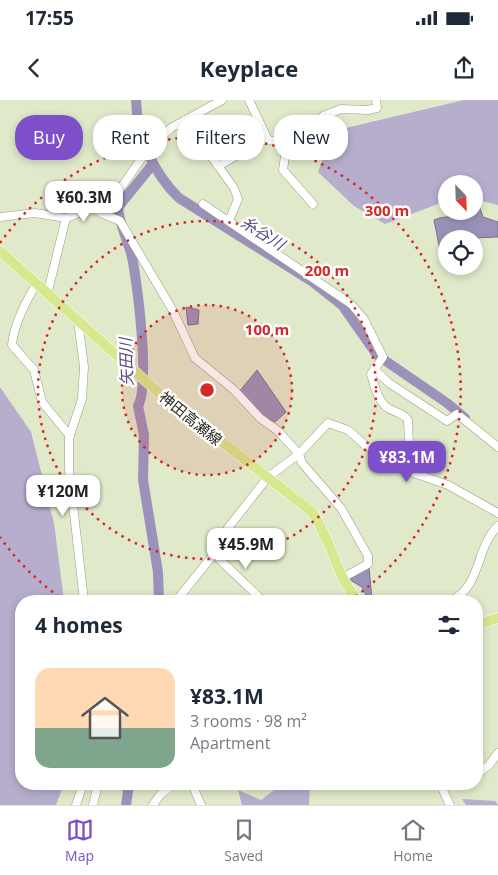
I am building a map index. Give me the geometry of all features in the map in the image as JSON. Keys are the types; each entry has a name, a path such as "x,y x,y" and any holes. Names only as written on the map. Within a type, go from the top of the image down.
{"main road":[{"name":"神田高瀬線","path":"0,251 196,423 312,512 325,531 344,578 354,595"},
{"path":"483,623 498,618"}],"street":[{"path":"194,115 222,100"},
{"path":"249,100 268,140"},
{"path":"325,115 341,108 368,110 377,108 376,100"},
{"path":"0,217 35,213 66,218 92,206 120,189 151,145 177,125"},
{"path":"218,166 268,140 274,141"},
{"path":"214,160 234,188 238,199 229,220"},
{"path":"284,160 283,170 313,204"},
{"path":"203,204 359,310 378,363 389,383 451,418 457,414 498,447"},
{"path":"92,206 100,213 120,221 172,309 196,358 234,390 260,418 278,431 299,454 302,463 341,508 368,556 368,564 344,578"},
{"path":"46,291 49,287 66,218"},
{"path":"37,283 24,305 13,336 12,345 34,370 42,402 70,436"},
{"path":"78,320 84,367 82,399 70,436 69,469 83,595"},
{"path":"378,363 371,374 383,403 387,408 406,415 408,420 410,472"},
{"path":"181,595 214,554 228,528 268,477 299,454 328,424 334,424 348,430 374,450 410,472 448,484 498,513"},
{"path":"459,595 467,590 473,580 485,544 498,526"},
{"path":"214,554 257,595"},
{"path":"483,770 489,766 498,753"},
{"path":"76,805 81,790"},
{"path":"93,805 97,790"},
{"path":"153,805 167,790"},
{"path":"195,790 201,805"},
{"path":"443,790 450,805"}],"shaded area":[{"path":"464,100 498,100 498,205 483,201 483,175 438,175 438,204 385,224 354,206 318,172 322,160 348,160 348,127"},
{"path":"483,217 498,222 498,237 483,238 483,230 438,230 438,240 434,220 438,218 438,220 483,220"},
{"path":"186,307 199,310 198,324 188,325"},
{"path":"257,370 286,412 275,422 262,415 239,392"},
{"path":"0,387 31,432 54,523 63,595 15,595 15,790 62,790 56,805 0,805"},
{"path":"369,568 372,595 366,595 362,587 350,580 352,576"},
{"path":"238,790 261,800 274,790 310,790 309,805 242,805"},
{"path":"462,799 495,801 498,805 466,805"}],"waterway":[{"name":"糸谷川","path":"136,100 139,127 148,153 161,177 179,198 313,282 342,305 377,355 447,403 465,418"},
{"name":"矢田川","path":"153,164 118,207 120,221 130,248 138,294 143,358 143,378 138,406 144,435 143,480 158,572 159,595"},
{"name":"矢田川","path":"126,805 128,790"}]}
